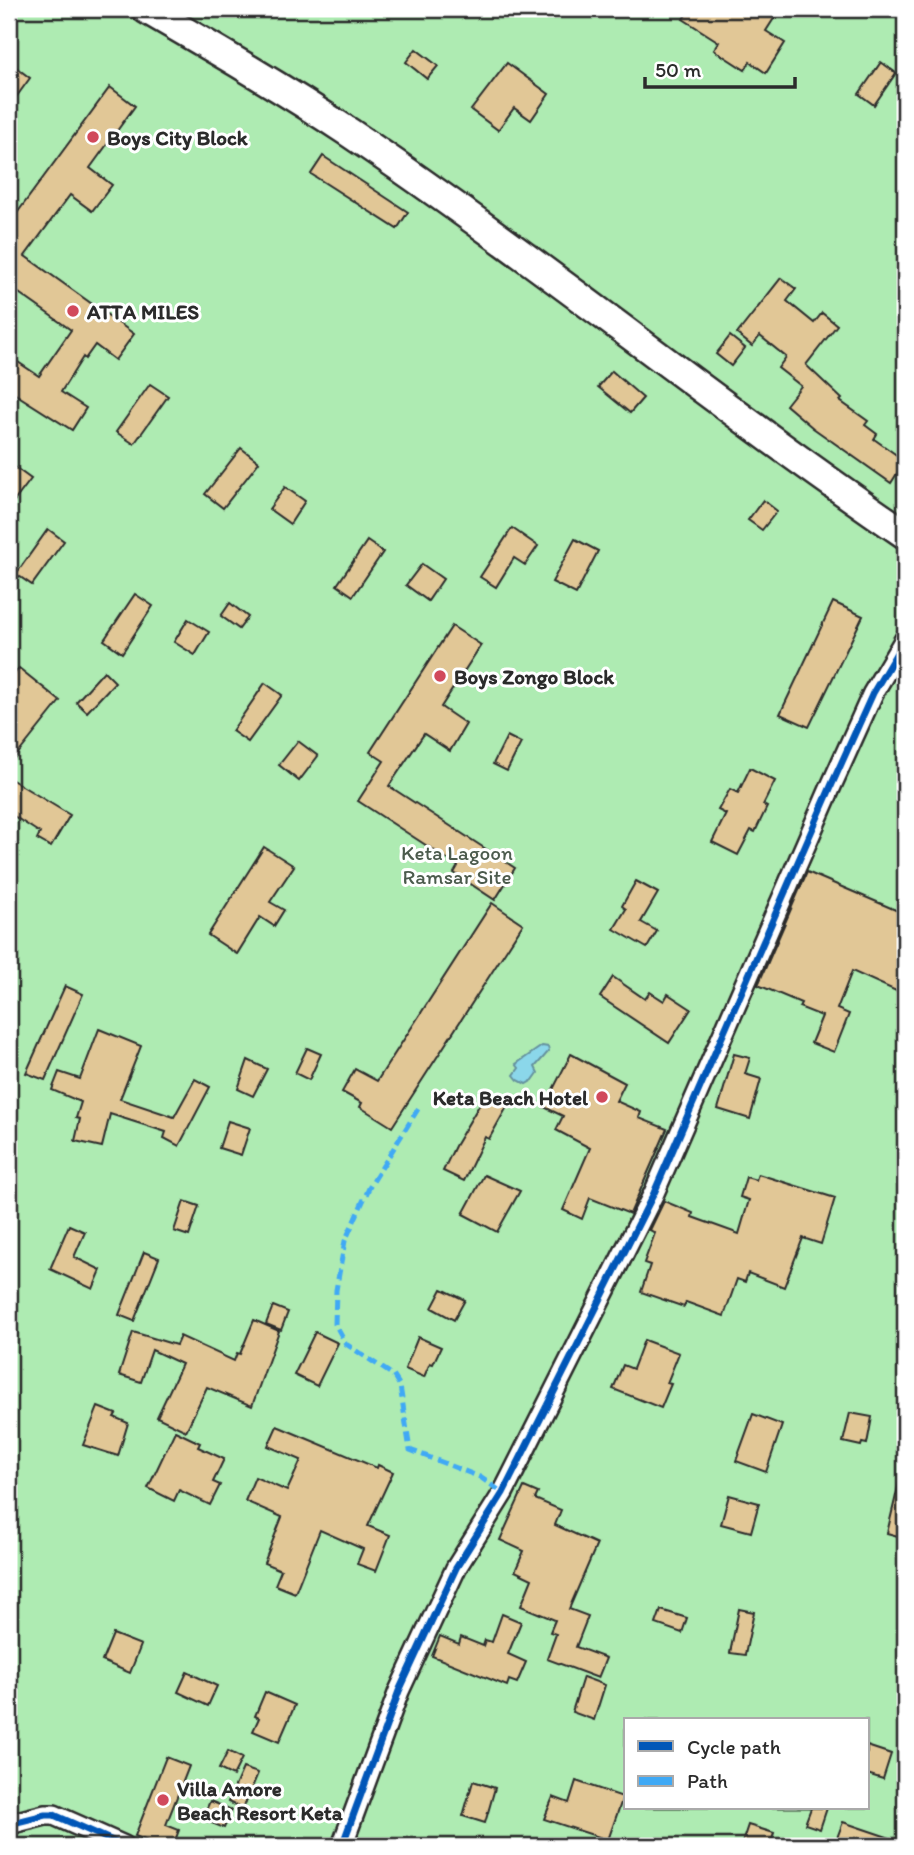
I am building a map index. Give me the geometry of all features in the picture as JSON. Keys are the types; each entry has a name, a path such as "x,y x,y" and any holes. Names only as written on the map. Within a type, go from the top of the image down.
{"main road":[{"path":"146,9 236,61 360,140 513,248 751,426 902,523"}],"street":[{"path":"342,1846 399,1691 456,1569 503,1493 653,1193 868,705 905,639"},
{"path":"9,1824 54,1815 124,1846"}],"green space":[{"name":"Keta Lagoon Ramsar Site","path":"9,9 905,9 905,1846 9,1846"}],"water":[{"path":"542,1046 548,1047 549,1051 535,1067 538,1073 526,1084 518,1080 514,1075 519,1068 516,1064"}],"building":[{"path":"690,9 780,9 766,31 785,43 766,73 750,62 745,70 714,50 719,42 683,19"},
{"path":"416,49 438,66 427,79 406,62"},
{"path":"9,62 30,78 9,107"},
{"path":"881,62 896,73 874,105 859,94"},
{"path":"507,63 549,94 531,120 514,108 498,130 471,110"},
{"path":"110,87 135,106 90,168 112,185 92,211 70,195 25,256 134,334 115,360 95,345 85,359 83,357 61,392 86,408 72,430 9,390 9,356 39,376 71,330 9,286 9,224"},
{"path":"323,156 408,212 397,229 311,174"},
{"path":"781,278 796,289 787,301 814,323 822,313 837,325 806,365 842,399 840,401 868,421 865,425 877,434 874,439 905,461 891,483 813,428 786,405 801,386 778,368 786,357 760,336 752,346 737,334"},
{"path":"730,336 745,348 731,366 716,354"},
{"path":"612,371 643,398 630,413 598,387"},
{"path":"150,384 168,396 134,444 116,432"},
{"path":"241,448 259,462 223,508 205,494"},
{"path":"9,463 31,479 9,508"},
{"path":"285,487 305,501 290,524 269,509"},
{"path":"763,500 777,511 762,530 748,520"},
{"path":"512,528 538,546 525,565 514,558 496,587 480,577"},
{"path":"48,529 64,541 32,585 16,574"},
{"path":"575,539 598,551 576,594 552,582"},
{"path":"367,541 383,552 353,596 337,585"},
{"path":"422,564 443,579 428,601 406,585"},
{"path":"135,594 153,606 122,653 104,640"},
{"path":"833,602 863,616 809,727 780,714"},
{"path":"230,603 248,617 239,629 221,616"},
{"path":"188,619 209,632 195,655 174,642"},
{"path":"452,626 481,645 441,707 466,724 450,751 424,734 389,786 515,868 495,900 454,873 458,866 358,801 384,761 370,752"},
{"path":"19,668 60,701 9,765 9,681"},
{"path":"104,671 115,682 87,712 76,702"},
{"path":"265,683 282,695 248,742 232,731"},
{"path":"507,736 521,743 507,771 493,764"},
{"path":"298,741 318,756 299,781 279,765"},
{"path":"750,768 775,781 763,805 767,807 755,832 751,830 738,855 712,842 726,814 718,810 730,789 738,793"},
{"path":"9,778 70,815 51,847 37,839 40,833 9,813"},
{"path":"264,847 294,866 270,902 284,910 274,926 260,917 237,954 208,935"},
{"path":"807,872 905,914 905,995 852,971 837,1009 849,1014 834,1052 811,1043 822,1016 799,1007 801,1003 758,985"},
{"path":"636,881 658,893 641,922 657,931 647,948 614,929 626,909 622,906"},
{"path":"492,903 523,924 392,1127 360,1107 362,1103 342,1092 355,1069 377,1081"},
{"path":"613,977 645,999 650,992 664,1001 668,994 691,1009 669,1043 600,997"},
{"path":"65,986 83,994 45,1080 26,1073"},
{"path":"99,1029 141,1046 120,1099 174,1117 195,1079 210,1087 179,1146 164,1138 166,1132 110,1114 102,1147 75,1141 80,1119 76,1118 81,1102 52,1090 59,1072 80,1079"},
{"path":"307,1048 321,1054 309,1080 295,1073"},
{"path":"571,1054 625,1083 616,1101 641,1112 639,1118 667,1129 630,1214 590,1198 582,1219 563,1210 590,1148 556,1130 563,1116 544,1107"},
{"path":"734,1054 750,1058 745,1074 761,1079 750,1119 718,1109"},
{"path":"248,1060 267,1069 253,1096 238,1089"},
{"path":"487,1092 508,1105 489,1139 485,1137 464,1181 443,1171"},
{"path":"228,1121 250,1128 241,1155 219,1148"},
{"path":"758,1174 835,1198 821,1244 803,1238 784,1287 748,1273 745,1282 737,1279 724,1316 686,1302 684,1307 641,1292 650,1265 644,1263 655,1233 650,1230 664,1201 693,1213 692,1217 739,1234 749,1200 740,1197 746,1177 756,1180"},
{"path":"484,1175 520,1191 497,1232 463,1214"},
{"path":"184,1201 199,1206 189,1236 174,1231"},
{"path":"69,1225 85,1232 74,1257 101,1270 93,1289 50,1269"},
{"path":"144,1252 159,1258 134,1321 119,1315"},
{"path":"442,1289 465,1300 454,1320 432,1308"},
{"path":"273,1306 288,1312 281,1330 266,1324"},
{"path":"254,1320 279,1331 252,1406 207,1387 186,1431 157,1417 182,1364 152,1350 141,1382 119,1375 133,1332 176,1345 180,1336 234,1361 237,1353 240,1354"},
{"path":"315,1332 338,1343 317,1386 294,1375"},
{"path":"418,1337 441,1347 424,1377 405,1369"},
{"path":"644,1340 679,1353 661,1408 613,1389 623,1365 633,1369"},
{"path":"98,1407 116,1414 114,1417 128,1423 118,1456 83,1445"},
{"path":"850,1413 872,1417 867,1444 862,1443 861,1446 843,1442"},
{"path":"753,1414 782,1425 766,1472 736,1461"},
{"path":"277,1426 377,1468 378,1465 393,1472 368,1526 390,1535 376,1571 357,1564 363,1549 320,1530 295,1593 275,1585 281,1570 264,1563 282,1517 245,1501 255,1477 287,1491 301,1460 268,1446"},
{"path":"175,1431 200,1443 198,1447 224,1459 213,1482 220,1485 210,1505 179,1490 174,1501 148,1488"},
{"path":"899,1483 905,1484 905,1538 887,1533"},
{"path":"524,1487 538,1493 535,1499 561,1510 555,1525 597,1544 569,1609 588,1616 576,1647 606,1658 598,1678 547,1659 556,1634 550,1632 555,1620 521,1606 532,1579 515,1571 524,1551 500,1540"},
{"path":"729,1495 759,1503 751,1532 721,1524"},
{"path":"739,1609 754,1612 745,1655 730,1653"},
{"path":"661,1610 687,1618 682,1633 656,1624"},
{"path":"502,1614 521,1622 508,1654 526,1662 517,1683 509,1680 507,1686 432,1656 440,1636 459,1644 461,1637 483,1646 485,1640 492,1642"},
{"path":"113,1634 141,1645 130,1673 102,1661"},
{"path":"187,1672 217,1686 208,1706 178,1692"},
{"path":"583,1677 605,1685 594,1720 572,1712"},
{"path":"265,1692 295,1705 279,1742 253,1731 259,1718 255,1716"},
{"path":"869,1747 891,1754 883,1779 869,1775"},
{"path":"228,1751 242,1758 233,1776 219,1769"},
{"path":"166,1757 189,1766 166,1825 179,1830 173,1846 160,1846 135,1836"},
{"path":"243,1768 258,1773 243,1809 228,1802"},
{"path":"473,1781 495,1788 485,1823 463,1816"},
{"path":"576,1781 623,1797 608,1840 544,1819 553,1797 569,1803"},
{"path":"210,1801 232,1810 224,1828 202,1819"},
{"path":"810,1810 826,1810 820,1829 805,1824"},
{"path":"843,1822 905,1843 905,1846 834,1846"},
{"path":"748,1825 774,1833 770,1846 741,1846"}],"marked path":[{"path":"418,1109 369,1188 345,1241 336,1290 335,1324 346,1344 393,1375 400,1386 410,1450 480,1477 503,1493"}],"cycle path":[{"path":"342,1846 399,1691 456,1568 503,1493 654,1193 873,693 905,639"},
{"path":"9,1824 54,1815 124,1846"}],"place":[{"name":"Boys City Block","path":"93,137"},
{"name":"ATTA MILES","path":"73,311"},
{"name":"Boys Zongo Block","path":"440,676"},
{"name":"Keta Beach Hotel","path":"602,1097"},
{"name":"Villa Amore Beach Resort Keta","path":"163,1800"}]}
